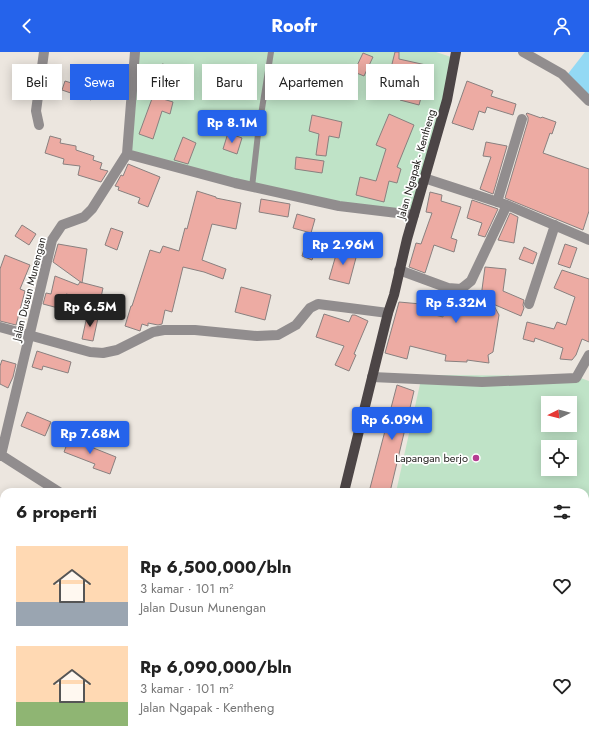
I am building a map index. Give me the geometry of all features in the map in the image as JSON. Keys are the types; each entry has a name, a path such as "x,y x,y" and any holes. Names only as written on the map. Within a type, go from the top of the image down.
{"main road":[{"name":"Jalan Ngapak - Kentheng","path":"345,488 407,239 446,100 456,52"}],"street":[{"path":"39,125 36,111 44,52"},
{"path":"135,52 127,154 182,170 339,206 414,215"},
{"path":"523,52 562,74 589,101"},
{"path":"497,202 522,119"},
{"name":"Jalan Dusun Munengan","path":"1,456 52,240 62,225 84,217 92,209 127,154"},
{"path":"424,178 507,205 589,240"},
{"path":"399,270 448,288 461,289 471,281 507,205"},
{"path":"529,304 555,225"},
{"path":"0,327 90,352 103,353 117,350 153,332 164,330 195,330 257,336 278,335 296,326 310,308 318,304 388,314"},
{"path":"372,377 482,382 576,378 589,355"},
{"path":"1,456 53,488"}],"lane":[{"path":"252,187 258,134 271,52"}],"green space":[{"path":"132,52 436,52 454,58 414,215 339,206 127,154"},
{"name":"Lapangan berjo","path":"422,375 575,376 589,381 589,488 397,488"}],"water":[{"path":"585,52 589,52 589,98 567,75"}],"building":[{"path":"395,52 399,52 399,59 422,64 392,64"},
{"path":"363,53 373,57 370,64 366,64 366,72 364,76 358,74 358,64"},
{"path":"65,81 70,83 70,93 62,90"},
{"path":"467,81 493,91 491,96 516,104 513,115 487,107 485,113 479,111 473,130 452,123"},
{"path":"152,100 166,100 173,102 170,114 162,111 153,139 139,134"},
{"path":"400,100 420,100 419,105"},
{"path":"527,113 556,122 552,134 550,133 543,153 589,169 589,211 583,230 505,198 528,121"},
{"path":"389,114 414,125 397,167 401,169 397,183 389,181 384,202 356,195 360,177 376,181 386,149 376,145"},
{"path":"312,115 342,122 339,138 329,136 326,156 316,155 319,134 309,131"},
{"path":"228,133 242,138 237,154 223,149"},
{"path":"50,136 61,139 60,143 76,146 76,150 94,156 93,160 102,163 100,169 108,171 101,182 78,175 80,166 63,164 64,159 45,153"},
{"path":"183,137 196,143 188,164 174,160"},
{"path":"486,142 507,146 493,194 480,189 491,157 483,156"},
{"path":"296,157 324,161 322,173 295,169"},
{"path":"128,164 160,177 148,207 138,203 140,198 118,190 119,187 115,186 121,175 123,176"},
{"path":"197,191 216,198 241,203 236,229 212,224 202,260 226,269 223,279 204,272 183,267 172,312 165,310 162,324 158,325 148,323 148,326 142,324 140,331 125,326 150,250 160,253 163,246 179,251 185,228 187,229"},
{"path":"430,192 442,195 441,201 461,207 451,238 457,240 454,252 434,245 425,273 409,267 416,243 421,244 432,213 426,212"},
{"path":"261,199 290,204 288,217 259,212"},
{"path":"472,200 498,209 485,237 478,235 482,223 467,218"},
{"path":"510,213 518,217 514,243 498,240"},
{"path":"297,214 315,219 311,233 293,228"},
{"path":"22,225 36,234 29,245 15,236"},
{"path":"111,228 123,232 117,250 105,245"},
{"path":"307,239 318,243 312,260 302,256"},
{"path":"58,244 87,249 82,283 53,262"},
{"path":"565,244 577,248 570,268 558,264"},
{"path":"524,247 537,253 533,264 519,259"},
{"path":"338,248 357,254 349,284 329,279"},
{"path":"5,255 30,265 20,289 25,291 16,325 0,321 0,269"},
{"path":"485,267 506,269 503,291 524,300 524,308 521,316 493,304 499,315 493,352 488,355 489,363 467,360 467,362 445,361 446,355 410,346 407,359 385,353 399,302 421,304 419,311 443,317 444,299 467,300 468,295 481,297"},
{"path":"562,270 589,279 589,342 582,339 576,355 572,360 560,359 563,348 535,338 534,342 523,339 527,322 554,329 557,322 566,325 575,297 554,288"},
{"path":"55,276 78,285 80,282 103,288 100,302 66,294 62,309 43,304 46,293 51,294"},
{"path":"241,287 271,295 265,320 235,312"},
{"path":"324,314 349,322 352,315 368,321 354,354 356,355 349,371 335,365 344,346 316,337"},
{"path":"87,316 98,318 93,341 82,339"},
{"path":"37,351 71,362 68,373 43,366 42,370 32,367"},
{"path":"2,360 16,364 13,377 8,388 0,384 0,366"},
{"path":"397,385 414,391 391,488 370,488"},
{"path":"27,412 51,422 45,436 21,426"},
{"path":"70,436 87,442 86,445 116,457 110,474 93,468 95,464 64,452"}],"place":[{"name":"Lapangan berjo","path":"476,458"}]}
